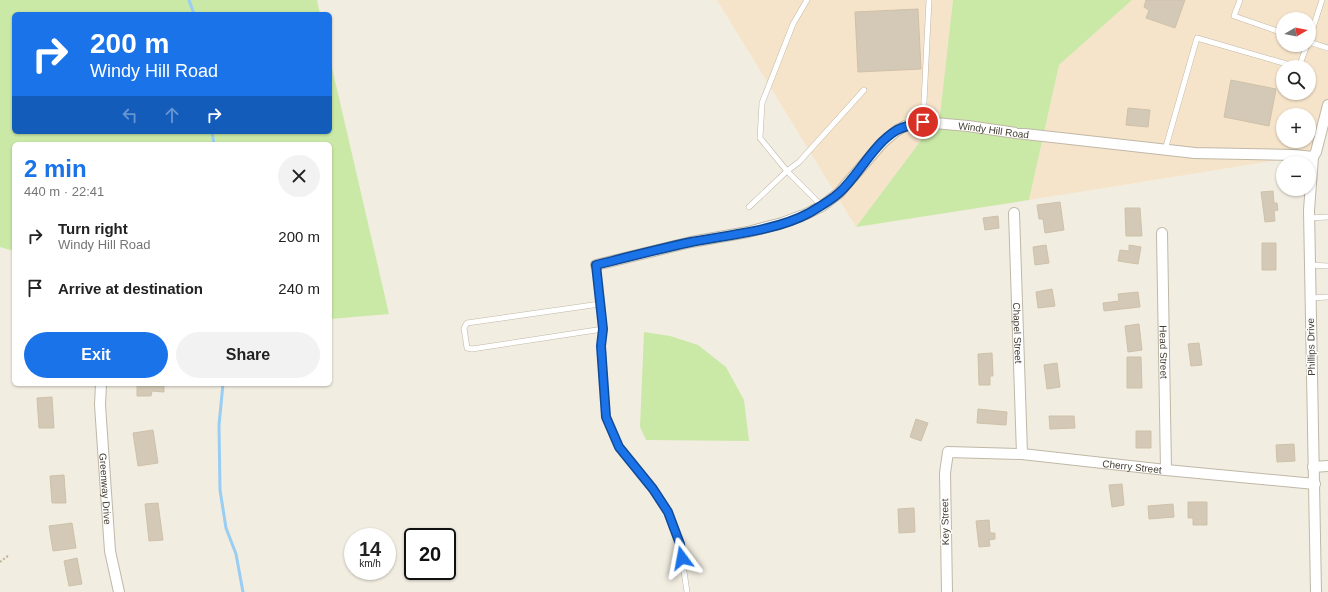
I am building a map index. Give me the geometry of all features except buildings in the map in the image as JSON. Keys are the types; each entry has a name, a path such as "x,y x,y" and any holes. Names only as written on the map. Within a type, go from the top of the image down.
{"street":[{"name":"Phillips Drive","path":"1314,156 1316,152 1328,105"},
{"name":"Windy Hill Road","path":"596,265 691,242 748,232 782,223 806,214 822,206 839,193 882,143 896,131 905,126 923,122 1195,153 1304,156"},
{"name":"Phillips Drive","path":"1310,196 1309,218 1316,592"},
{"name":"Chapel Street","path":"1014,213 1022,454"},
{"name":"Head Street","path":"1162,233 1166,470"},
{"name":"Greenway Drive","path":"101,386 100,405 110,551 119,592"},
{"name":"Cherry Street","path":"948,452 1022,454 1166,470 1315,484"},
{"name":"Key Street","path":"947,592 944,473 948,452"},
{"path":"1313,467 1328,466"}],"lane":[{"path":"807,0 792,24 762,104 760,138 787,171 822,206"},
{"path":"923,122 930,0"},
{"path":"1240,0 1234,16 1276,31"},
{"path":"1316,19 1322,0"},
{"path":"1165,150 1197,38 1276,61"},
{"path":"1316,44 1328,48"},
{"path":"749,207 787,171 799,162 864,90"},
{"path":"1309,218 1328,217"},
{"path":"596,265 603,329 601,346 606,417 619,447 653,489 668,512 680,544 687,592"},
{"path":"1310,265 1328,266"},
{"path":"1311,298 1328,297"},
{"path":"600,304 467,323 464,328 467,348 472,349 603,329"}],"path":[{"path":"0,562 10,555"}],"shaded area":[{"path":"717,0 953,0 940,115 856,227"},
{"path":"1132,0 1328,0 1328,101 1315,154 1303,156 1276,156 1276,160 1029,200 1059,65"}],"green space":[{"path":"0,0 317,0 320,12 12,12 12,134 332,134 332,68 389,314 332,319 332,142 12,142 12,250 0,247"},
{"path":"953,0 1132,0 1059,65 1029,200 856,227 940,115"},
{"path":"644,332 670,336 698,345 726,367 744,400 749,441 646,440 640,427"}],"waterway":[{"path":"189,0 193,12"},
{"path":"212,134 214,142"},
{"path":"223,386 219,425 220,490 226,528 236,554 243,592"}],"route":[{"path":"682,558 680,544 668,512 653,489 619,447 606,417 601,346 603,329 596,265 691,242 748,232 782,223 806,214 822,206 839,193 882,143 896,131 905,126 923,122"}]}
